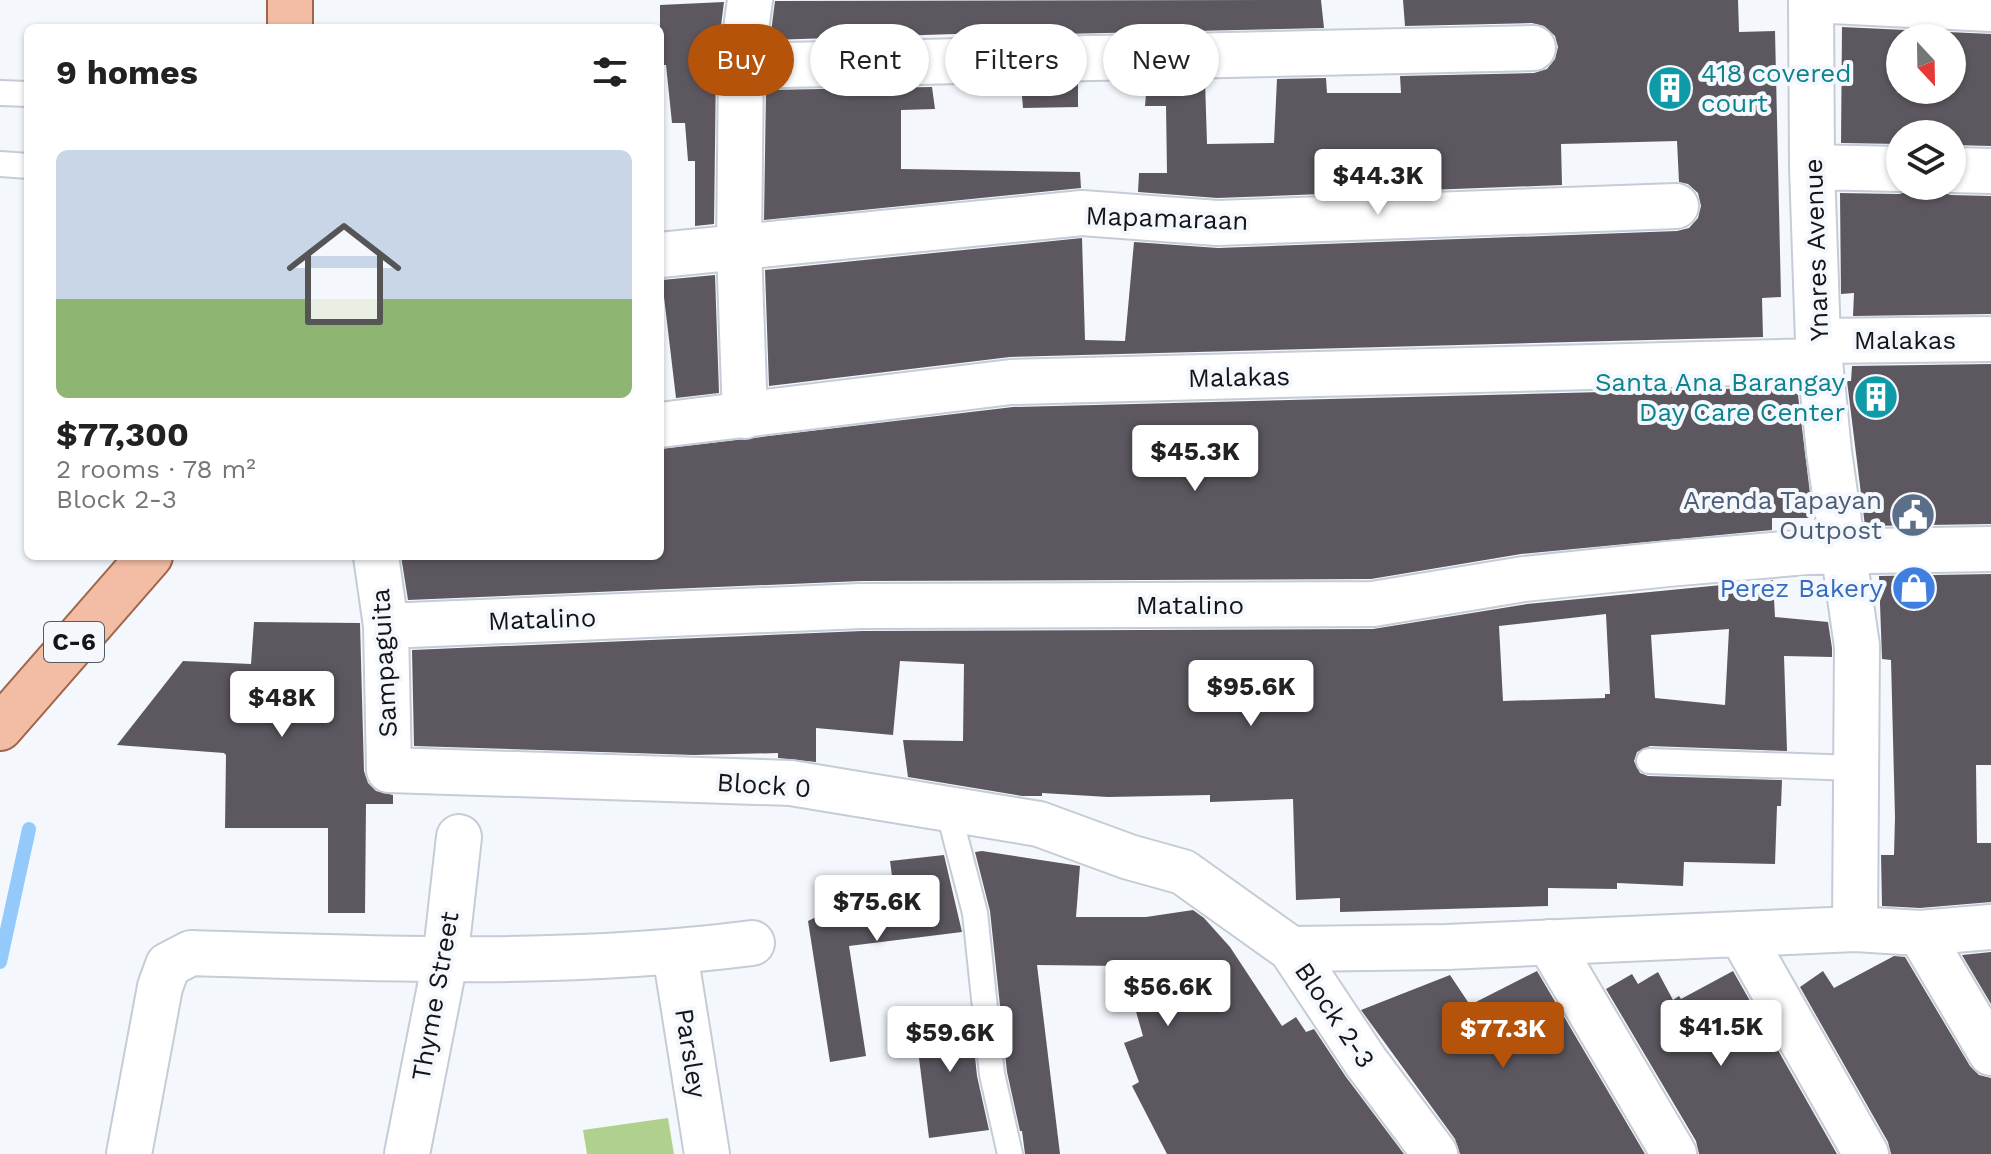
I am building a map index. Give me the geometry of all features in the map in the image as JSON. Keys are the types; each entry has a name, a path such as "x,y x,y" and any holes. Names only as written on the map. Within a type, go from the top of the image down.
{"main road":[{"path":"290,0 290,24"},
{"name":"C-6","path":"0,728 147,560"}],"street":[{"path":"747,24 750,0"},
{"path":"1812,0 1991,9"},
{"name":"Ynares Avenue","path":"1812,0 1812,167 1819,351 1857,646 1855,929"},
{"path":"794,65 1533,48"},
{"path":"741,96 739,249 745,416"},
{"path":"1812,167 1886,169"},
{"path":"1966,170 1991,171"},
{"name":"Mapamaraan","path":"664,255 1082,213 1217,223 1676,206"},
{"name":"Malakas","path":"664,425 1011,382 1819,351 1991,339"},
{"name":"Matalino","path":"386,626 861,606 1373,604 1524,579 1807,552 1991,549"},
{"name":"Sampaguita","path":"377,560 386,626 389,770"},
{"name":"Block 0","path":"389,770 791,783 1039,824 1129,857"},
{"name":"Thyme Street","path":"407,1154 445,961 459,837"},
{"name":"Block 2-3","path":"1129,857 1183,872 1291,949 1366,1062 1435,1154"},
{"path":"1291,949 1446,947 1855,929 1920,933 1991,927"},
{"path":"1920,933 1991,1053"},
{"path":"1741,934 1866,1154"},
{"path":"1549,942 1674,1154"},
{"path":"129,1154 160,987 168,965 191,953 445,961 675,953 752,943"},
{"name":"Parsley","path":"675,953 707,1154"}],"lane":[{"path":"0,93 24,94"},
{"path":"0,164 24,166"},
{"path":"1649,761 1856,768"},
{"path":"948,809 975,913 992,1074 1010,1154"}],"green space":[{"path":"668,1118 674,1154 587,1154 583,1130"}],"building":[{"path":"1321,0 1324,28 1219,30 1219,24 1103,24 1103,33 1087,33 1087,24 945,24 945,34 929,35 929,24 810,24 810,39 794,39 794,24 772,24 775,1"},
{"path":"1403,0 1738,0 1739,32 1775,31 1781,297 1762,298 1763,337 1010,357 769,386 765,270 1082,238 1085,340 1125,341 1134,242 1218,248 1677,231 1689,228 1698,218 1701,206 1698,193 1688,184 1679,182 1677,141 1561,144 1562,185 1217,198 1138,192 1139,173 1167,173 1166,106 1145,106 1146,96 1206,96 1207,144 1274,143 1277,79 1326,78 1327,93 1401,93 1400,76 1534,73 1547,69 1555,59 1558,47 1555,36 1544,26 1532,23 1405,26"},
{"path":"724,2 721,24 688,24 688,96 716,96 714,224 695,226 695,161 688,161 685,123 672,123 664,65 664,24 660,24 660,5"},
{"path":"1842,27 1886,29 1886,104 1966,104 1966,33 1991,34 1991,146 1966,145 1966,120 1886,120 1886,144 1841,143"},
{"path":"929,87 932,87 935,109 901,110 901,169 1080,172 1081,188 764,220 766,96 794,96 794,89 810,89 810,96 929,96"},
{"path":"1022,96 1078,96 1078,107 1023,108"},
{"path":"1840,193 1886,194 1886,200 1966,200 1966,195 1991,196 1991,314 1853,316 1854,293 1841,294"},
{"path":"715,275 719,393 676,398 664,280"},
{"path":"1991,364 1991,524 1865,526 1847,381 1851,381 1852,366"},
{"path":"1797,387 1813,518 1772,518 1772,530 1521,554 1371,579 861,581 408,600 402,560 664,560 664,449 1013,407"},
{"path":"1991,574 1991,765 1976,765 1977,843 1991,843 1991,902 1920,908 1882,906 1881,855 1894,855 1895,817 1891,660 1882,659 1879,576"},
{"path":"1773,580 1775,617 1828,622 1832,657 1784,656 1787,751 1650,746 1637,752 1634,761 1640,773 1648,776 1782,780 1781,806 1777,806 1775,864 1684,862 1683,886 1617,883 1617,889 1548,888 1548,906 1340,912 1340,898 1296,900 1293,799 1210,802 1210,795 1108,797 1042,793 1042,796 1022,796 908,777 903,740 963,741 964,664 900,661 893,735 816,728 816,762 778,758 778,753 694,755 414,746 412,650 862,631 1373,629 1527,604","holes":["1606,614 1610,694 1605,694 1605,698 1503,701 1499,626","1729,629 1725,705 1655,698 1651,635"]},
{"path":"254,622 360,623 364,771 368,783 376,791 393,795 393,804 366,804 365,913 328,913 328,828 225,828 224,753 117,745 183,661 251,664"},
{"path":"975,852 1080,866 1076,917 1146,917 1193,910 1230,947 1282,1026 1296,1017 1306,1032 1314,1029 1404,1154 1167,1154 1132,1086 1139,1082 1124,1043 1143,1036 1123,966 1037,965 1060,1154 1025,1154 1007,1072 990,911"},
{"path":"944,855 962,932 849,946 866,1056 830,1062 808,921 896,907 890,861"},
{"path":"1991,952 1991,1004 1962,955"},
{"path":"1894,956 1905,957 1970,1066 1979,1075 1991,1078 1991,1154 1891,1154 1888,1142 1800,987 1823,971 1834,988"},
{"path":"1537,971 1645,1154 1460,1154 1455,1139 1361,1010 1450,975 1470,1005"},
{"path":"1733,971 1837,1154 1699,1154 1696,1141 1606,989 1632,974 1638,984 1658,972 1673,1000 1679,996 1681,999"},
{"path":"970,1008 977,1076 989,1130 929,1138 914,1018"}],"waterway":[{"path":"0,962 29,829"}],"place":[{"name":"418 covered court","path":"1670,88"},
{"name":"Santa Ana Barangay Day Care Center","path":"1876,397"},
{"name":"Arenda Tapayan Outpost","path":"1913,515"},
{"name":"Perez Bakery","path":"1914,588"}]}
